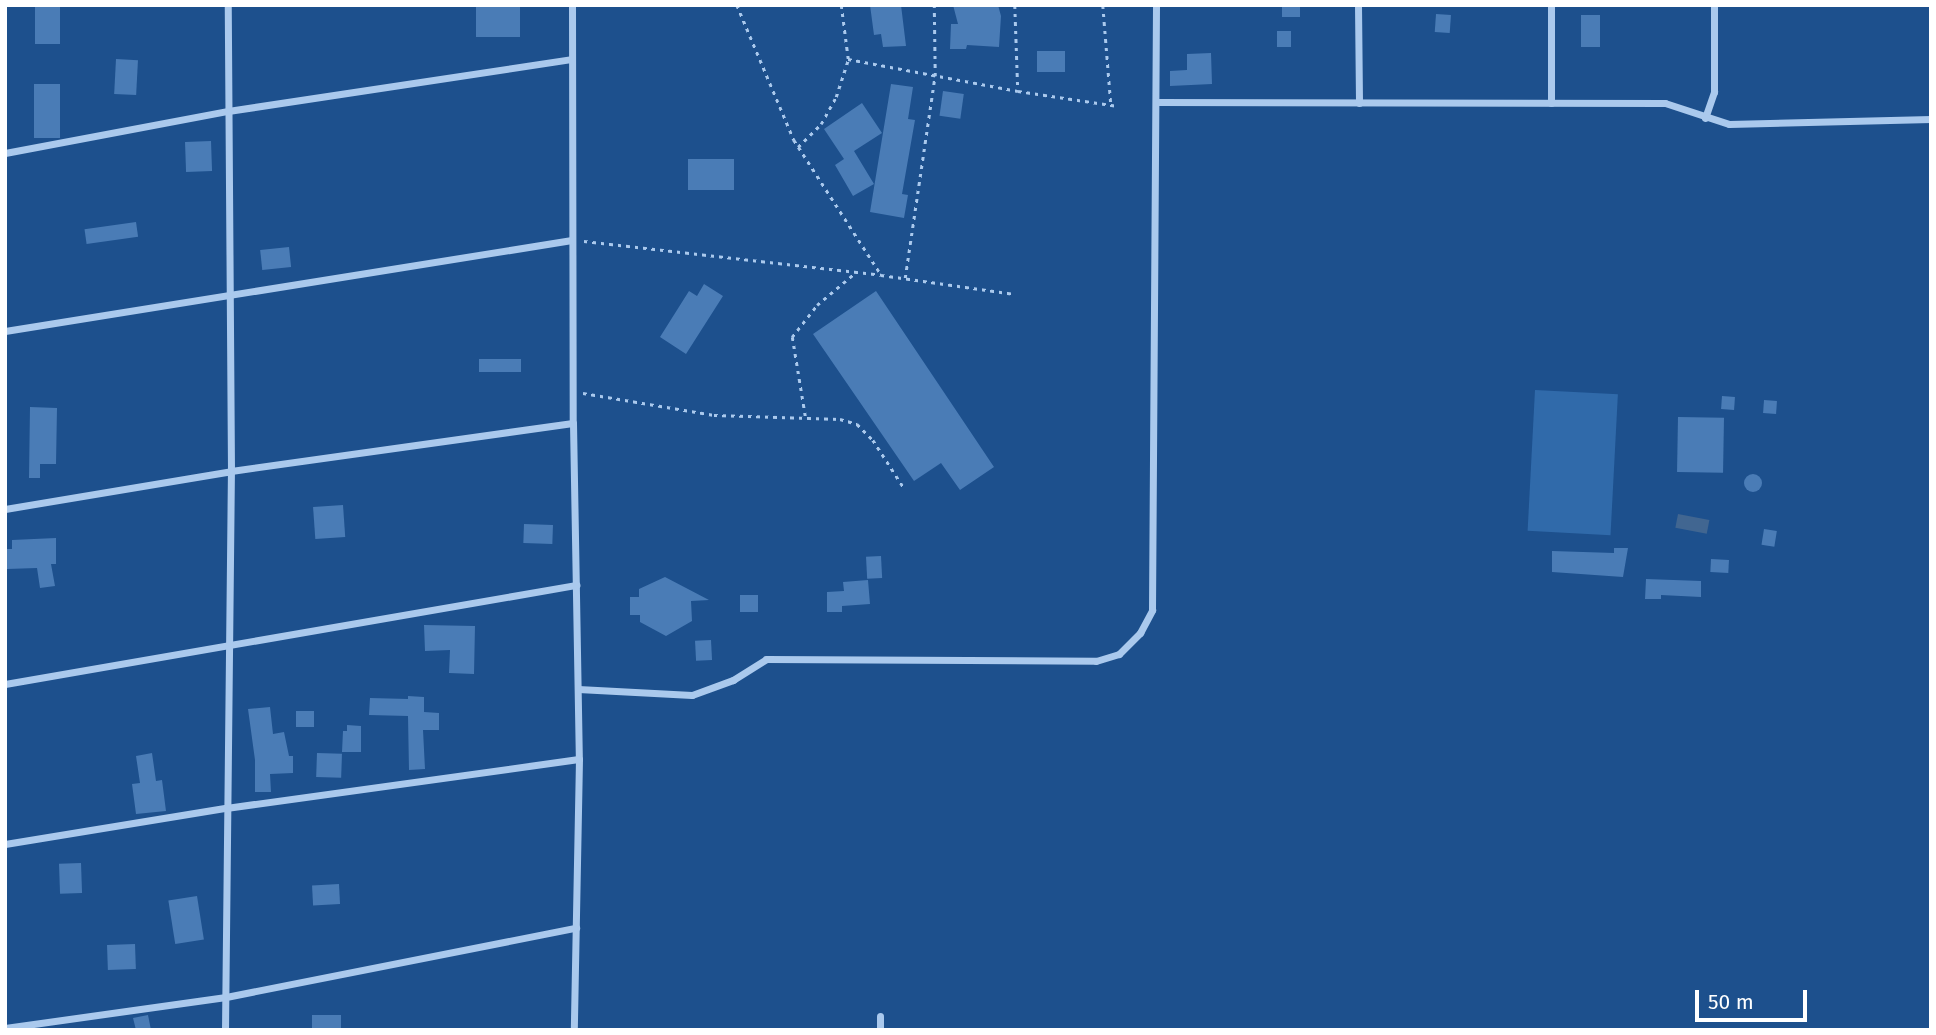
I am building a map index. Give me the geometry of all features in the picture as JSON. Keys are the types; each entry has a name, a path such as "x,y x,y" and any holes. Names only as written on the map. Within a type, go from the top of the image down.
{"street":[{"path":"225,1030 231,471 228,5"},
{"path":"572,5 573,423 579,759 574,1030"},
{"path":"578,689 692,695 733,680 766,659 1096,661 1119,654 1133,640 1152,610 1156,5"},
{"path":"1358,5 1359,103"},
{"path":"1551,5 1551,103"},
{"path":"1705,118 1714,92 1714,5"},
{"path":"5,153 228,111 571,59"},
{"path":"1157,102 1665,103 1729,124 1931,119"},
{"path":"5,331 572,240"},
{"path":"5,509 231,471 573,423"},
{"path":"5,684 576,585"},
{"path":"5,844 226,808 579,759"},
{"path":"5,1028 226,997 576,928"},
{"path":"880,1016 880,1030"}],"path":[{"path":"737,5 798,147 881,275"},
{"path":"798,147 821,124 836,97 848,59 841,5"},
{"path":"905,278 935,76 934,5"},
{"path":"1015,5 1018,91"},
{"path":"1103,5 1111,105"},
{"path":"848,59 1018,91 1118,106"},
{"path":"572,240 881,275 1015,294"},
{"path":"806,417 792,337 817,305 856,272"},
{"path":"573,391 714,415 840,419 857,424 873,440 904,488"}],"shaded area":[{"path":"1535,390 1618,394 1611,535 1528,531"},
{"path":"1678,514 1709,520 1707,534 1675,528"}],"building":[{"path":"35,5 60,5 60,44 35,44"},
{"path":"476,5 520,5 520,37 476,37"},
{"path":"870,5 901,5 906,46 883,47 881,34 874,35"},
{"path":"953,5 998,5 1001,16 999,47 967,45 966,49 950,49 951,24 958,24"},
{"path":"1282,5 1300,5 1300,17 1282,17"},
{"path":"1436,14 1451,15 1450,33 1435,32"},
{"path":"1581,15 1600,15 1600,47 1581,47"},
{"path":"1277,31 1291,31 1291,47 1277,47"},
{"path":"1037,51 1065,51 1065,72 1037,72"},
{"path":"1211,53 1212,84 1170,86 1170,71 1187,70 1187,54"},
{"path":"116,59 138,60 136,95 114,94"},
{"path":"34,84 60,84 60,138 34,138"},
{"path":"891,84 913,87 908,119 915,120 902,194 908,195 904,218 870,212"},
{"path":"943,91 964,94 960,119 940,116"},
{"path":"862,103 882,133 854,151 874,184 853,196 835,165 844,159 824,129"},
{"path":"211,141 212,171 186,172 185,142"},
{"path":"688,159 734,159 734,190 688,190"},
{"path":"136,222 138,237 87,244 85,229"},
{"path":"289,247 291,267 262,270 260,250"},
{"path":"704,284 723,296 686,354 660,337 689,291 697,296"},
{"path":"876,291 994,467 960,490 941,463 914,481 813,334"},
{"path":"479,359 521,359 521,372 479,372"},
{"path":"1722,396 1735,397 1734,410 1721,409"},
{"path":"1764,400 1777,401 1776,414 1763,413"},
{"path":"30,407 57,408 56,464 40,464 40,478 29,478"},
{"path":"1678,417 1724,418 1723,473 1677,472"},
{"path":"1753,474 1759,477 1762,483 1759,489 1753,492 1747,489 1744,483 1747,477"},
{"path":"343,505 345,537 315,539 313,507"},
{"path":"524,524 553,525 552,544 523,543"},
{"path":"1764,529 1777,531 1774,547 1761,545"},
{"path":"56,538 56,564 51,564 55,586 40,588 37,568 7,569 6,549 12,549 12,540"},
{"path":"1614,548 1628,548 1623,577 1552,572 1552,551 1614,553"},
{"path":"881,556 882,578 867,579 866,557"},
{"path":"1711,559 1729,560 1728,573 1710,572"},
{"path":"665,577 709,600 691,601 692,621 666,636 640,622 640,615 630,615 630,597 639,597 639,589"},
{"path":"1646,579 1701,581 1701,597 1661,595 1661,599 1645,599"},
{"path":"868,580 870,604 842,606 842,612 827,612 827,592 844,591 843,582"},
{"path":"740,595 758,595 758,612 740,612"},
{"path":"424,625 475,626 474,674 449,673 450,650 425,651"},
{"path":"711,640 712,660 696,661 695,641"},
{"path":"408,696 424,697 424,712 439,713 439,730 423,730 425,769 409,770 408,716 369,715 370,698 408,699"},
{"path":"270,707 273,734 284,732 289,756 293,756 293,773 270,774 271,792 255,792 255,760 248,709"},
{"path":"296,711 314,711 314,727 296,727"},
{"path":"347,725 361,726 361,752 342,752 343,731 347,731"},
{"path":"152,753 156,781 162,780 166,811 136,814 132,784 140,783 136,756"},
{"path":"317,753 342,754 341,778 316,777"},
{"path":"81,863 82,893 60,894 59,864"},
{"path":"339,884 340,904 313,905 312,885"},
{"path":"197,896 204,939 175,944 168,901"},
{"path":"135,944 136,969 108,970 107,945"},
{"path":"148,1015 151,1030 136,1030 133,1018"},
{"path":"312,1015 341,1015 341,1030 312,1030"}]}
